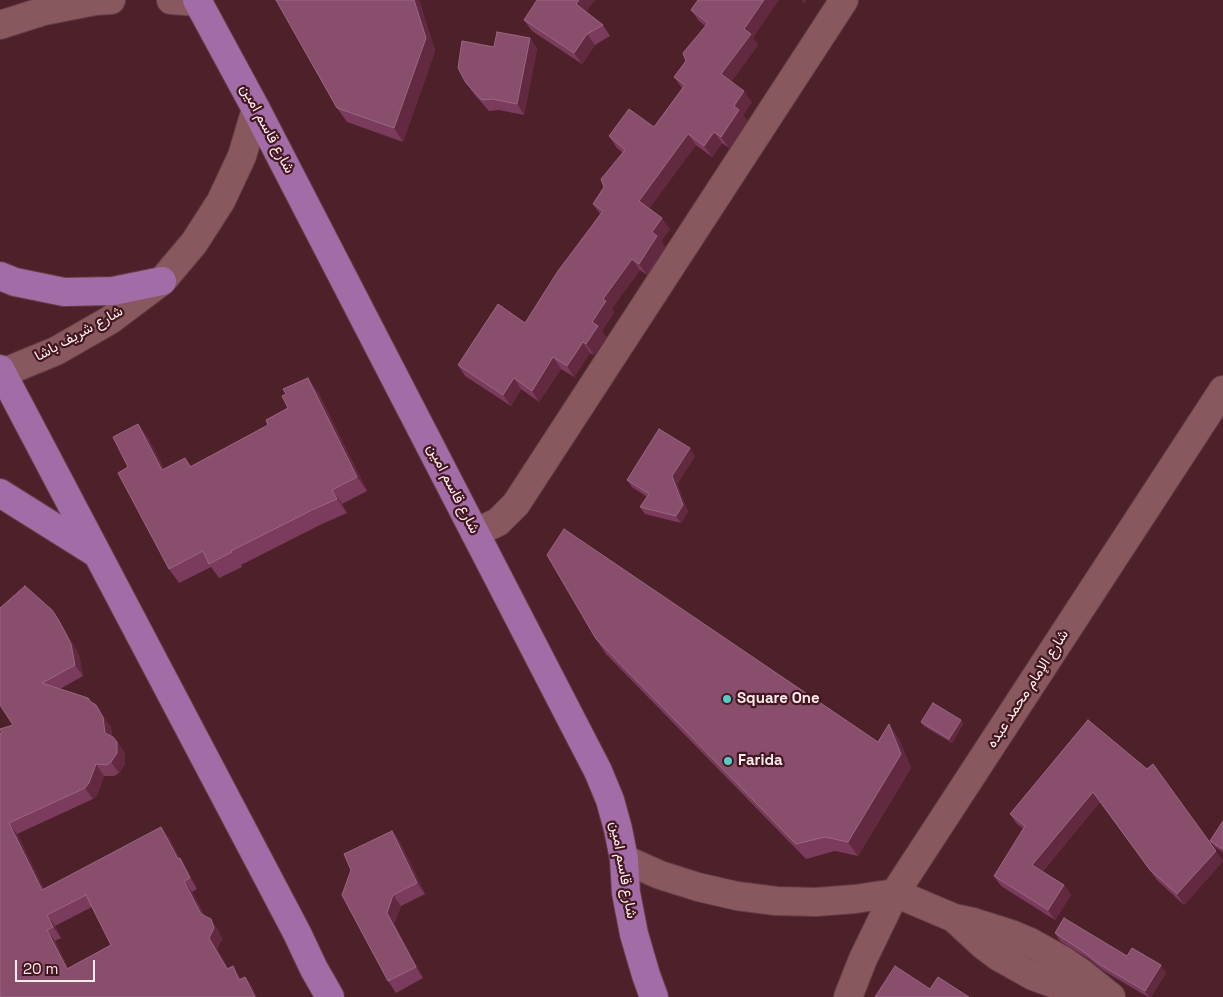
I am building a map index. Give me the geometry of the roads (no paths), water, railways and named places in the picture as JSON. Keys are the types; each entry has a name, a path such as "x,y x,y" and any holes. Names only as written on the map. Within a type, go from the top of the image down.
{"main road":[{"name":"شارع قاسم امين","path":"198,1 256,108 598,771 610,800 618,829 624,859 626,893 634,934 654,997"},
{"path":"0,276 15,282 64,292 113,292 162,281"},
{"path":"1,372 330,997"},
{"path":"0,493 96,553"}],"street":[{"path":"0,26 44,11 110,0"},
{"path":"171,0 198,1"},
{"path":"475,533 498,522 516,504 844,0"},
{"name":"شارع شريف باشا","path":"1,372 56,351 110,320 162,281 194,243 221,201 242,156 256,108"},
{"name":"شارع الإمام محمد عبده","path":"848,997 863,959 895,893 1223,390"},
{"path":"624,859 660,875 698,887 737,896 776,901 816,902 856,899 895,893 954,918 1012,934 1030,942 1064,961 1111,997"},
{"path":"954,918 983,945 1016,967 1071,990 1111,997"},
{"path":"1016,967 1030,942"}],"place":[{"name":"Square One","path":"727,699"},
{"name":"Farida","path":"728,761"}]}
